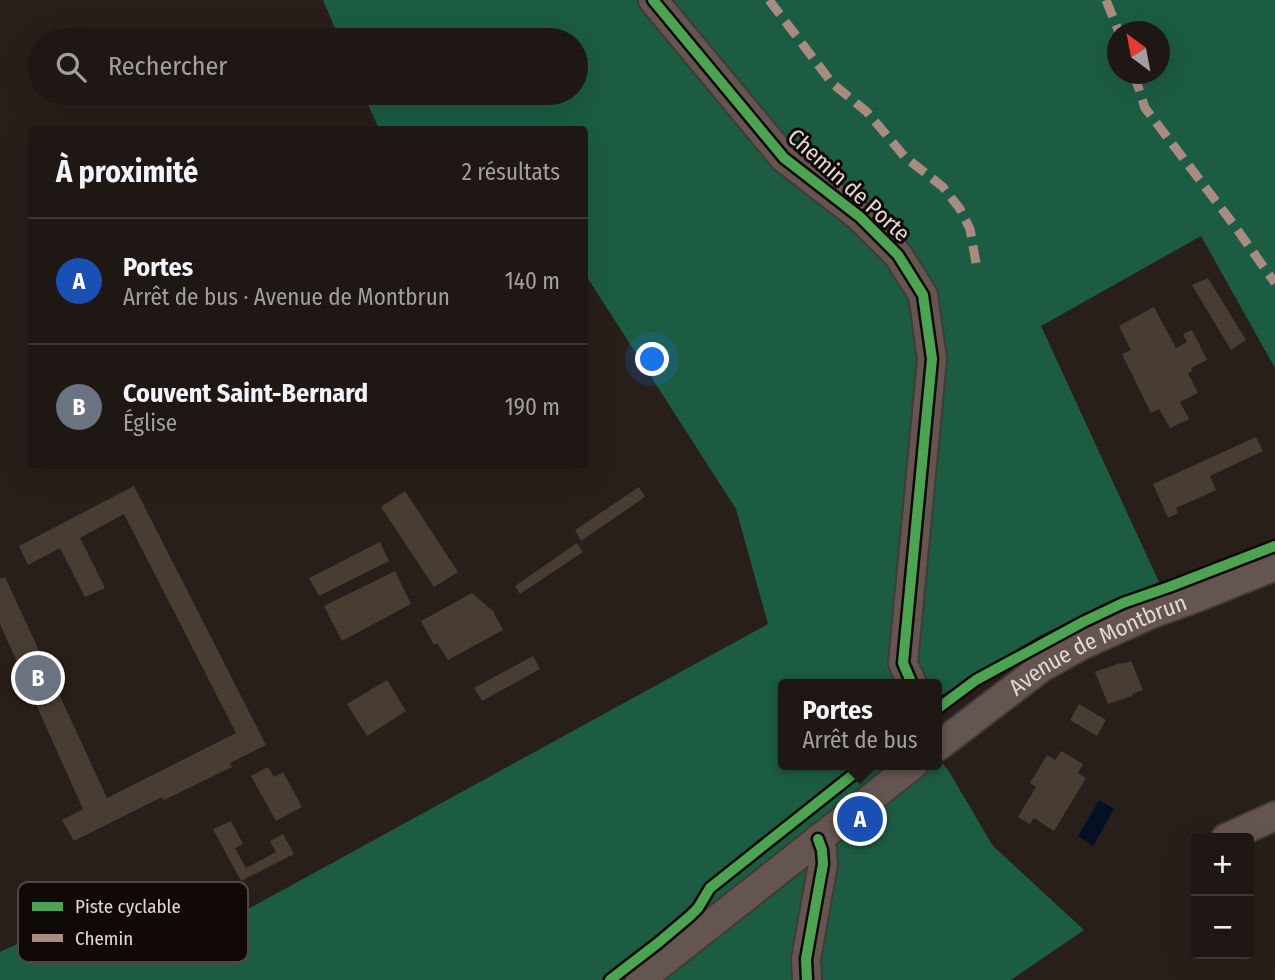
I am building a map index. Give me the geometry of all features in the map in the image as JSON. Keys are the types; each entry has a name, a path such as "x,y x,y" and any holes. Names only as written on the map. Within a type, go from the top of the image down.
{"street":[{"name":"Chemin de Porte","path":"653,0 784,158 860,217 898,255 923,295 932,359 903,663 910,679"},
{"name":"Avenue de Montbrun","path":"942,733 1042,667 1080,646 1152,614 1275,566"},
{"path":"640,980 906,770"},
{"path":"1237,833 1275,816"},
{"path":"807,980 806,959 823,863 818,839"}],"green space":[{"path":"323,0 1275,0 1275,368 1201,236 1041,326 1159,582 1041,635 942,695 942,679 778,679 778,770 942,770 942,763 993,846 1084,930 1011,980 0,980 0,952 18,944 18,962 248,962 248,908 768,624 736,509 588,279 588,126 378,126 368,105 588,105 588,28 335,28"}],"water":[{"path":"1099,800 1114,809 1093,846 1078,836"}],"building":[{"path":"1208,278 1246,340 1231,350 1192,285"},
{"path":"1154,307 1176,348 1187,342 1183,334 1192,330 1207,360 1191,368 1192,371 1188,373 1198,393 1180,402 1189,419 1170,428 1159,409 1151,413 1122,354 1131,350 1119,326"},
{"path":"1256,437 1263,451 1210,476 1216,490 1176,508 1178,513 1168,518 1153,484"},
{"path":"134,486 266,745 230,763 232,767 164,800 162,797 74,841 62,820 83,809 0,624 0,579 5,577 107,798 236,733 124,514 80,538 105,588 85,597 60,548 28,565 19,546"},
{"path":"639,487 645,497 581,541 575,530"},
{"path":"405,491 458,572 434,587 381,507"},
{"path":"380,542 389,561 319,596 309,578"},
{"path":"577,543 583,552 520,594 515,586"},
{"path":"395,571 411,604 342,641 324,606"},
{"path":"472,593 493,611 503,630 448,660 437,643 434,645 421,621"},
{"path":"533,656 540,669 482,701 474,688"},
{"path":"1131,661 1143,690 1108,704 1095,672"},
{"path":"387,680 406,711 367,736 347,704"},
{"path":"1079,704 1106,720 1097,736 1070,720"},
{"path":"1061,751 1083,764 1078,773 1086,778 1054,831 1034,818 1030,824 1018,817 1036,787 1030,783 1047,755 1055,760"},
{"path":"268,767 274,777 283,772 302,807 276,821 251,776"},
{"path":"231,821 243,844 235,848 246,868 276,852 270,841 283,834 294,854 241,881 213,829"}],"marked path":[{"path":"769,0 832,83 867,112 905,157 943,187 960,209 970,229 976,263"},
{"path":"1106,0 1115,21"},
{"path":"1137,84 1145,108 1275,283"}],"cycle path":[{"path":"653,0 784,158 860,217 898,255 923,295 932,359 903,663 910,679"},
{"path":"942,705 976,680 1083,622 1123,603 1275,546"},
{"path":"610,980 690,916 710,888 859,770"},
{"path":"807,980 806,959 823,864 818,839"}],"place":[{"name":"Couvent Saint-Bernard","path":"38,678"},
{"name":"Portes","path":"860,819"}]}
